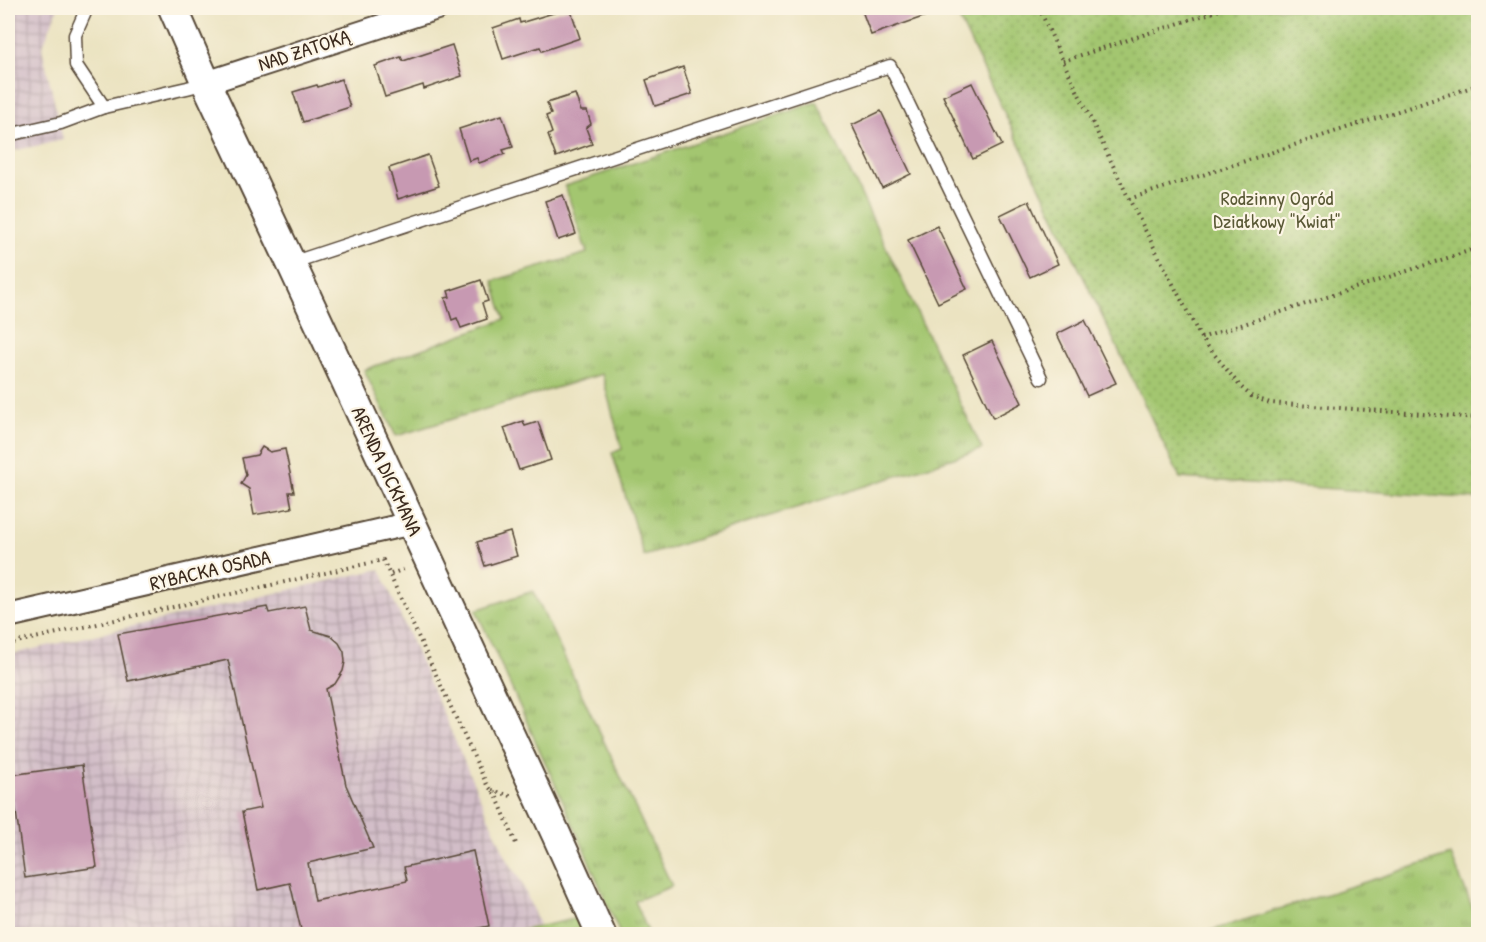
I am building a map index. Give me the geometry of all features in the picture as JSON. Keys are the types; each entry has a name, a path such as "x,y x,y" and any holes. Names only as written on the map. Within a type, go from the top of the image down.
{"street":[{"name":"ARENDA DICKMANA","path":"173,8 602,934"},
{"name":"NAD ZATOKĄ","path":"206,83 436,8"},
{"name":"RYBACKA OSADA","path":"8,616 412,523"}],"lane":[{"path":"87,8 75,35 76,65 104,106"},
{"path":"291,263 890,66 1041,378"},
{"path":"8,135 61,123 104,106 206,83"}],"path":[{"path":"1039,8 1130,199 1201,338 1240,386 1251,396 1270,402 1479,416"},
{"path":"1063,61 1226,8"},
{"path":"1130,199 1479,85"},
{"path":"1201,338 1479,248"},
{"path":"8,644 383,560 487,785 496,795 517,846"},
{"path":"391,574 405,568"}],"shaded area":[{"path":"8,8 58,8 42,48 63,140 8,152"},
{"path":"380,569 503,850 521,881 539,925 498,934 8,934 8,655"}],"green space":[{"name":"Rodzinny Ogród Działkowy \"Kwiat\"","path":"954,8 1478,8 1478,499 1180,478"},
{"path":"817,102 982,449 644,556 612,453 622,449 602,374 396,436 364,370 505,319 493,281 587,253 565,186"},
{"path":"533,591 672,886 635,901 649,934 620,934 575,828 476,610"},
{"path":"1451,855 1478,922 1478,934 1200,934"},
{"path":"578,918 585,934 505,934"}],"building":[{"path":"570,8 580,38 542,51 540,47 503,59 493,28 519,19 520,23"},
{"path":"861,8 942,8 943,10 871,35"},
{"path":"452,45 462,76 424,89 423,85 385,97 375,66 401,57 403,61"},
{"path":"683,67 692,94 655,106 646,80"},
{"path":"341,79 350,107 303,122 293,92"},
{"path":"972,83 1002,145 973,159 943,96"},
{"path":"575,94 581,111 587,111 591,124 586,128 592,144 556,157 548,135 552,133 546,116 551,114 547,103"},
{"path":"881,111 911,174 882,188 852,125"},
{"path":"502,115 513,147 503,150 505,154 479,163 477,158 469,161 459,129"},
{"path":"428,155 439,186 398,199 389,168"},
{"path":"563,195 576,234 558,240 545,201"},
{"path":"1029,201 1058,264 1030,277 1000,215"},
{"path":"937,226 967,289 938,303 908,240"},
{"path":"481,280 488,301 482,303 487,319 461,328 457,318 452,320 445,298 450,297 448,291"},
{"path":"1085,320 1116,383 1087,396 1057,334"},
{"path":"992,341 1022,403 993,418 963,355"},
{"path":"523,421 525,426 538,422 551,460 519,470 504,428"},
{"path":"262,447 270,452 285,449 294,492 289,492 292,508 254,515 249,489 241,484 246,475 242,458 257,455"},
{"path":"510,532 517,556 485,566 477,542"},
{"path":"305,606 311,630 331,636 344,652 343,671 335,684 326,689 346,785 373,848 308,863 315,901 407,881 404,867 473,851 489,926 452,934 302,934 290,883 258,890 242,812 261,808 228,660 128,681 118,634 267,607 269,613"},
{"path":"82,765 97,867 25,878 11,775"}]}
